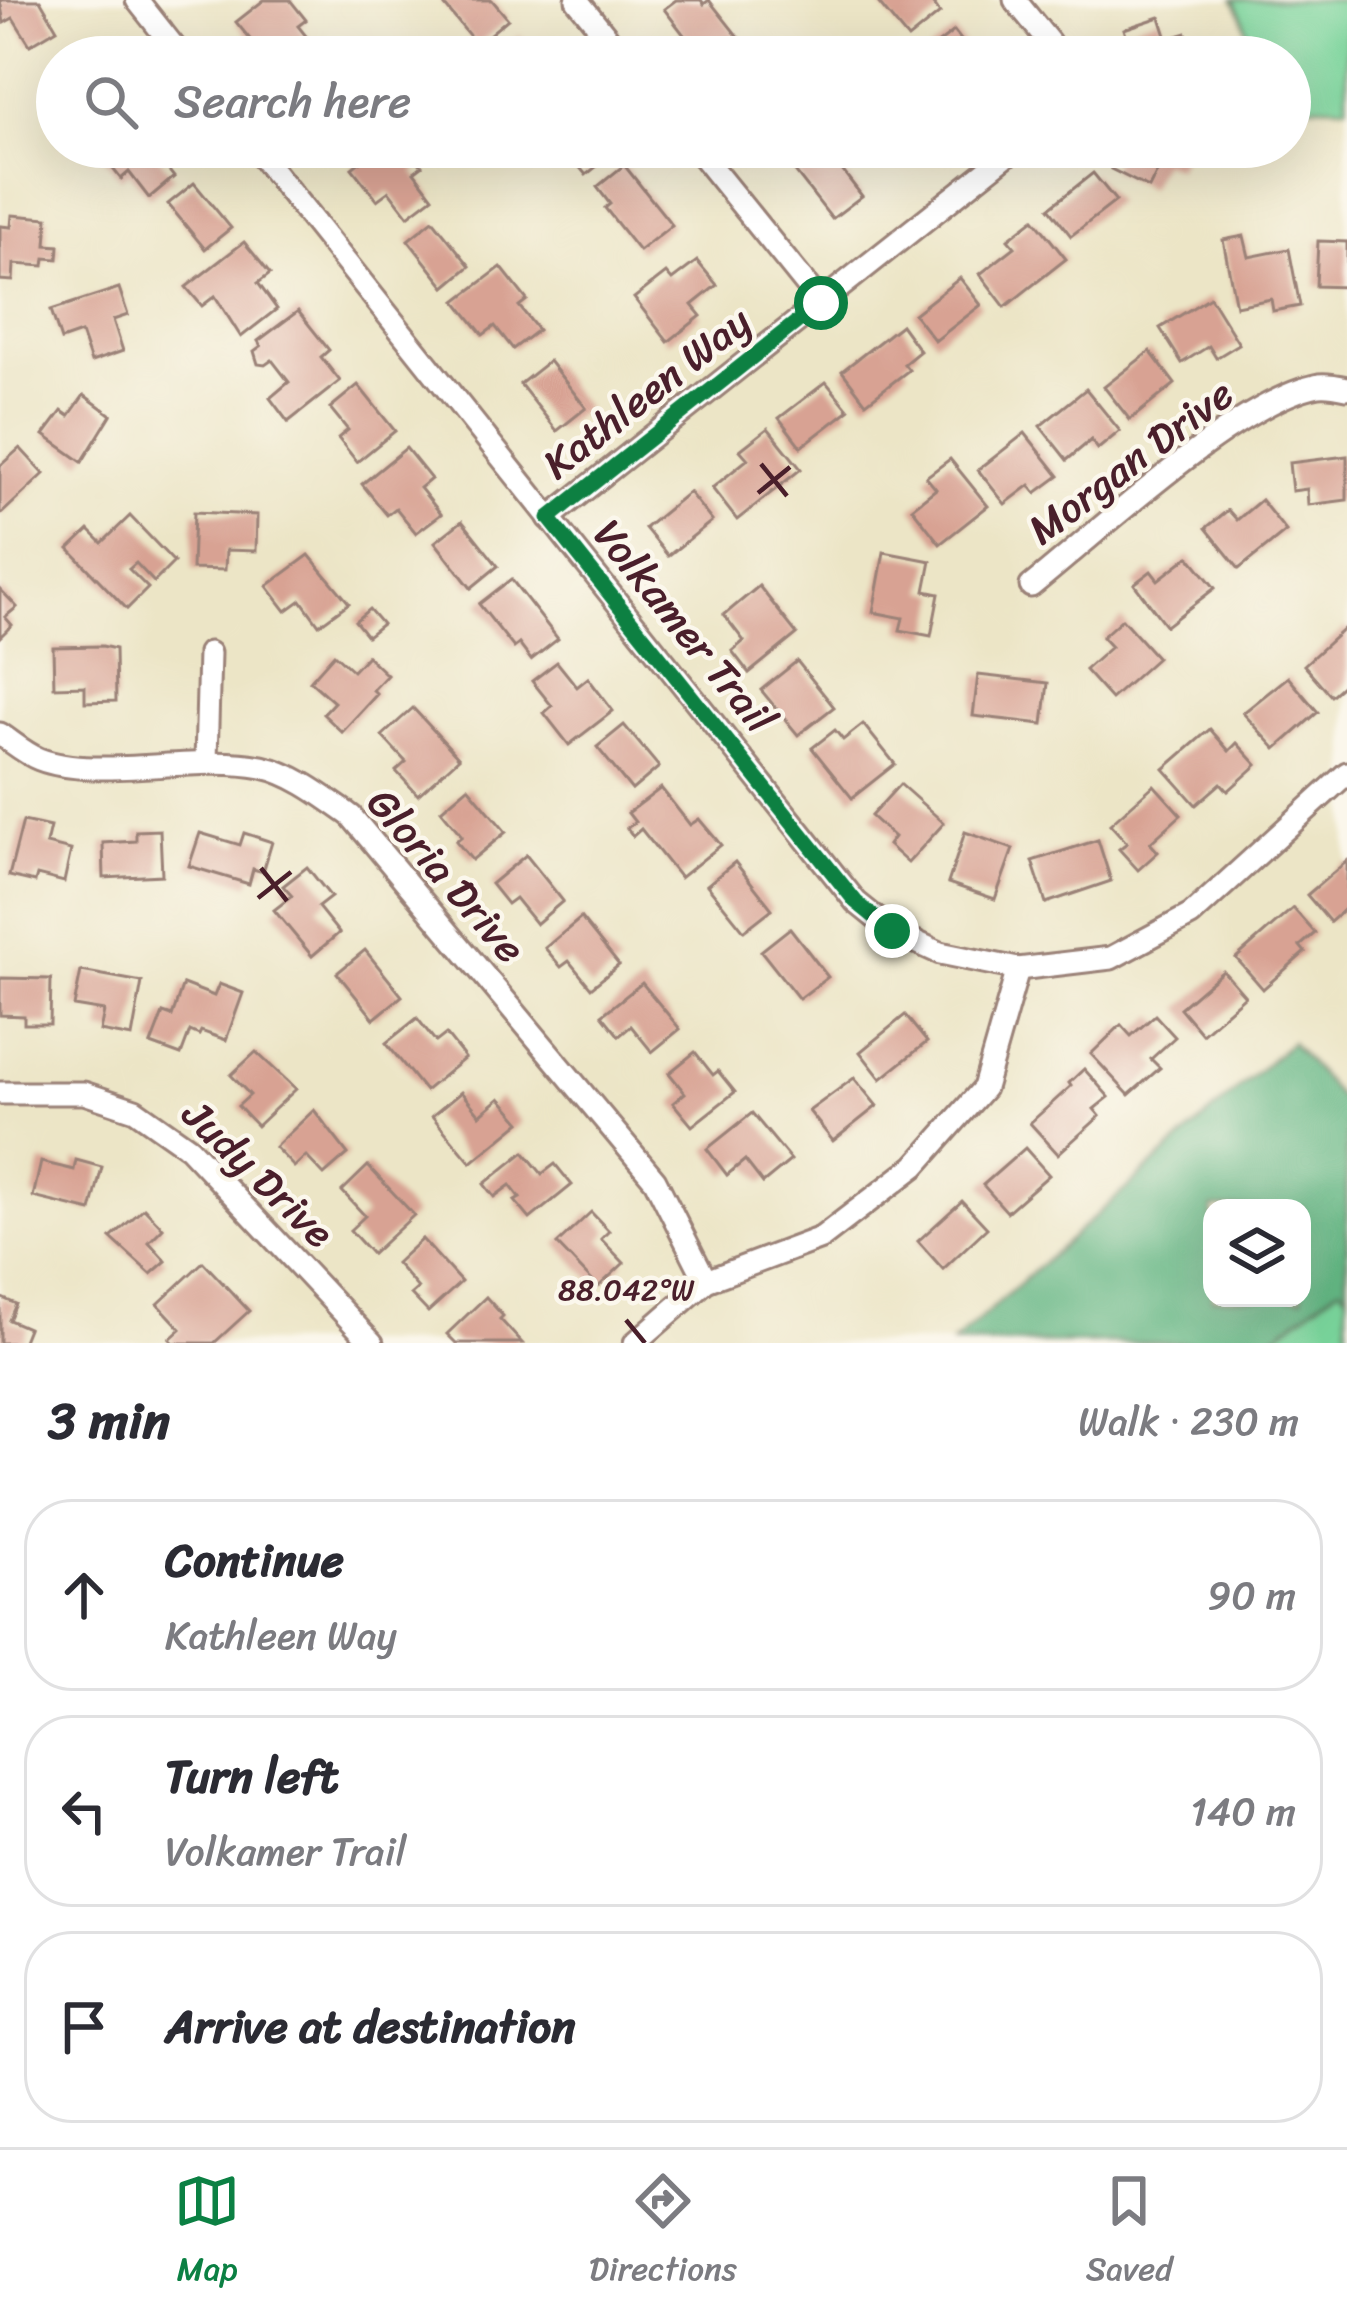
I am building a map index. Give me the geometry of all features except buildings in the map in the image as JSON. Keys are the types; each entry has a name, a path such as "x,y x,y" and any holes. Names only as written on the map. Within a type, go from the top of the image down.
{"street":[{"path":"137,0 165,36"},
{"path":"577,0 606,36"},
{"path":"1015,0 1044,36"},
{"name":"Volkamer Trail","path":"271,168 856,902 892,931 940,952 1018,969 1111,958 1191,915 1347,773"},
{"path":"712,168 821,303"},
{"name":"Kathleen Way","path":"549,518 991,168"},
{"name":"Morgan Drive","path":"1031,586 1207,445 1262,407 1322,384 1347,388"},
{"path":"206,761 208,653"},
{"name":"Gloria Drive","path":"0,734 40,760 96,766 206,761 266,768 309,787 351,816 656,1180 706,1281"},
{"path":"635,1343 706,1281 821,1238 915,1166 984,1088 1018,969"},
{"name":"Judy Drive","path":"0,1093 84,1093 135,1110 189,1148 372,1343"}],"green space":[{"path":"1233,0 1347,0 1347,106 1311,105 1311,36 1248,36"},
{"path":"1291,1042 1347,1106 1347,1294 1340,1286 1265,1343 953,1343"},
{"path":"1341,1286 1347,1294 1347,1343 1265,1343"}],"route":[{"path":"821,303 549,518 856,902 892,931"}]}
